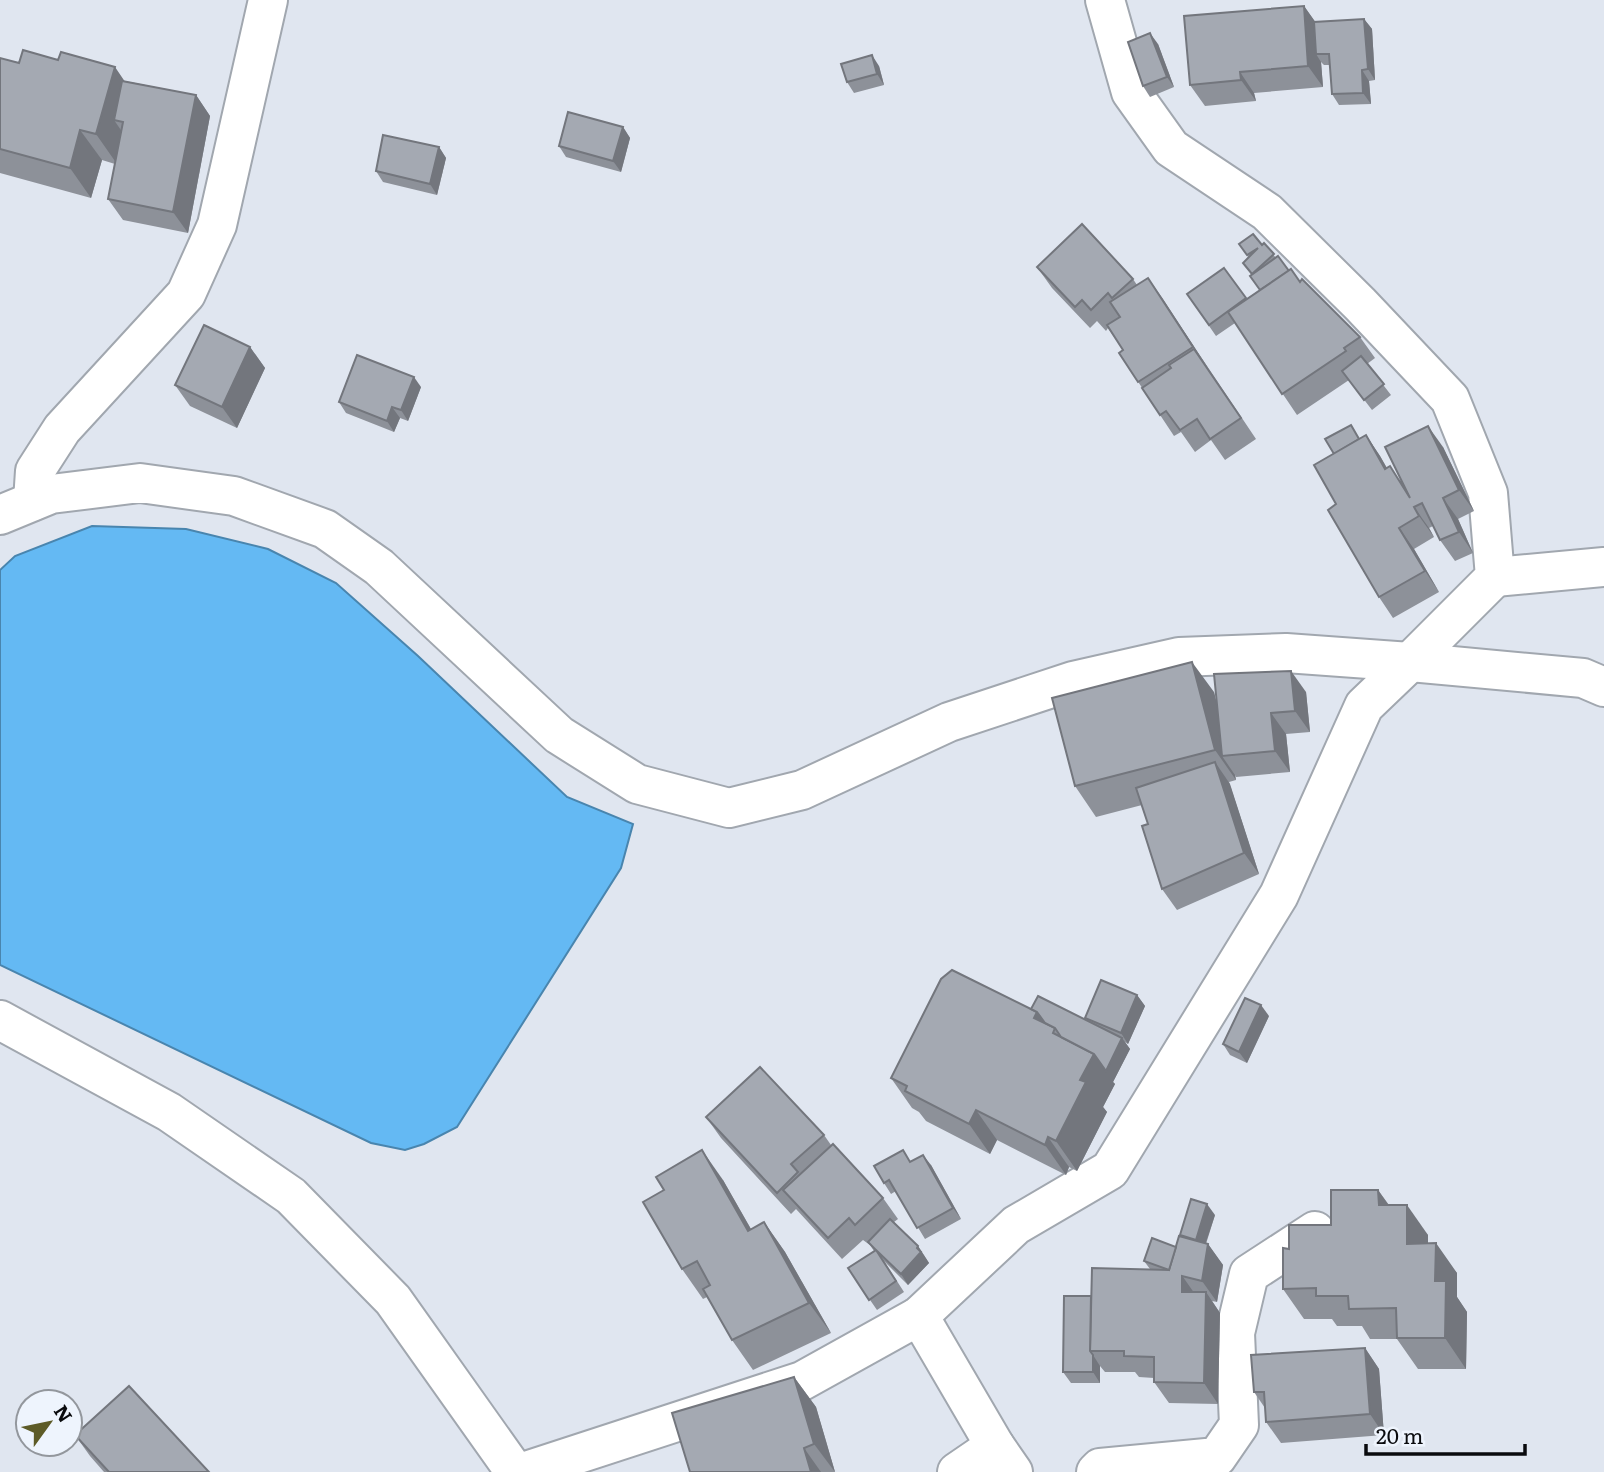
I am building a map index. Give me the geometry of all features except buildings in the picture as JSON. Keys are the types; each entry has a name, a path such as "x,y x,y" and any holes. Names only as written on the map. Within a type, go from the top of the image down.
{"street":[{"path":"17,508 35,471 62,429 186,294 217,225 268,0"},
{"path":"1105,0 1130,92 1171,148 1267,212 1360,304 1450,399 1488,493 1494,577"},
{"path":"17,508 51,494 140,483 234,496 325,529 379,567 559,735 636,784 729,808 802,790 949,722 1073,681 1178,657 1286,653 1583,678 1604,687"},
{"path":"523,1472 802,1381 919,1316 1016,1225 1110,1170 1279,895 1364,706 1494,577 1604,567"},
{"path":"0,1020 169,1112 290,1196 393,1300 515,1472"},
{"path":"1096,1472 1100,1468 1217,1457 1239,1425 1235,1333 1248,1274 1315,1231"},
{"path":"919,1316 1004,1459 957,1472"}],"water":[{"path":"92,526 186,529 268,549 336,583 418,656 567,797 633,824 621,868 457,1127 424,1144 405,1150 371,1143 0,965 0,570 15,556"}]}
